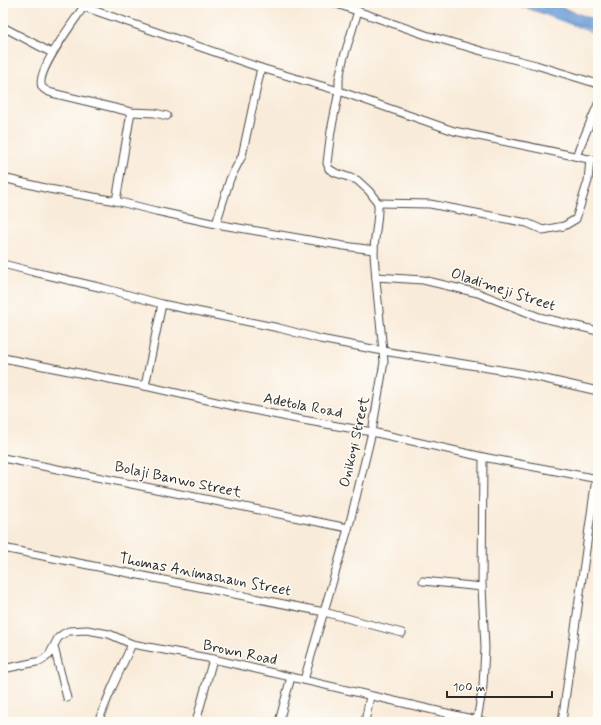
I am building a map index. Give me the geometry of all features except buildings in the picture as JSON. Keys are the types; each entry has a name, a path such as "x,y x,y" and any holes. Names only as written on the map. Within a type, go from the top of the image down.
{"street":[{"path":"334,3 426,35 536,65 598,84"},
{"path":"167,116 156,113 131,112 52,94 42,87 42,73 52,53 85,5 261,68 339,91 454,131 598,161"},
{"path":"358,11 342,60 339,91 331,131 327,163 329,169 336,173 357,180 369,191 378,203 430,204 527,223 543,230 564,226 576,219 588,181 590,159"},
{"path":"3,27 52,53"},
{"path":"216,224 230,180 242,156 261,68"},
{"path":"576,156 598,104"},
{"path":"116,201 131,112"},
{"path":"3,178 49,189 116,201 216,224 374,250"},
{"name":"Onikoyi Street","path":"304,680 348,528 372,432 383,369 384,362 374,250 378,203"},
{"path":"3,264 162,304 279,328 320,339 383,351 519,373 598,391"},
{"name":"Oladimeji Street","path":"376,276 423,280 478,293 539,317 598,331"},
{"path":"145,386 162,304"},
{"name":"Adetola Road","path":"3,358 145,386 248,409 372,432 483,457 597,478"},
{"path":"476,720 483,686 485,648 482,587 483,457"},
{"name":"Bolaji Banwo Street","path":"3,458 348,528"},
{"path":"562,722 597,478"},
{"name":"Thomas Animashaun Street","path":"3,548 324,612 402,633"},
{"path":"423,581 482,587"},
{"name":"Brown Road","path":"3,669 41,661 49,655 58,638 63,634 69,631 87,630 109,634 132,644 213,659 485,722"},
{"path":"98,722 132,644"},
{"path":"54,647 67,698"},
{"path":"196,722 213,659"},
{"path":"279,722 291,677"},
{"path":"365,722 370,696"}],"water":[{"path":"510,3 549,3 598,21 598,31"}],"waterway":[{"path":"547,15 598,34"}]}
